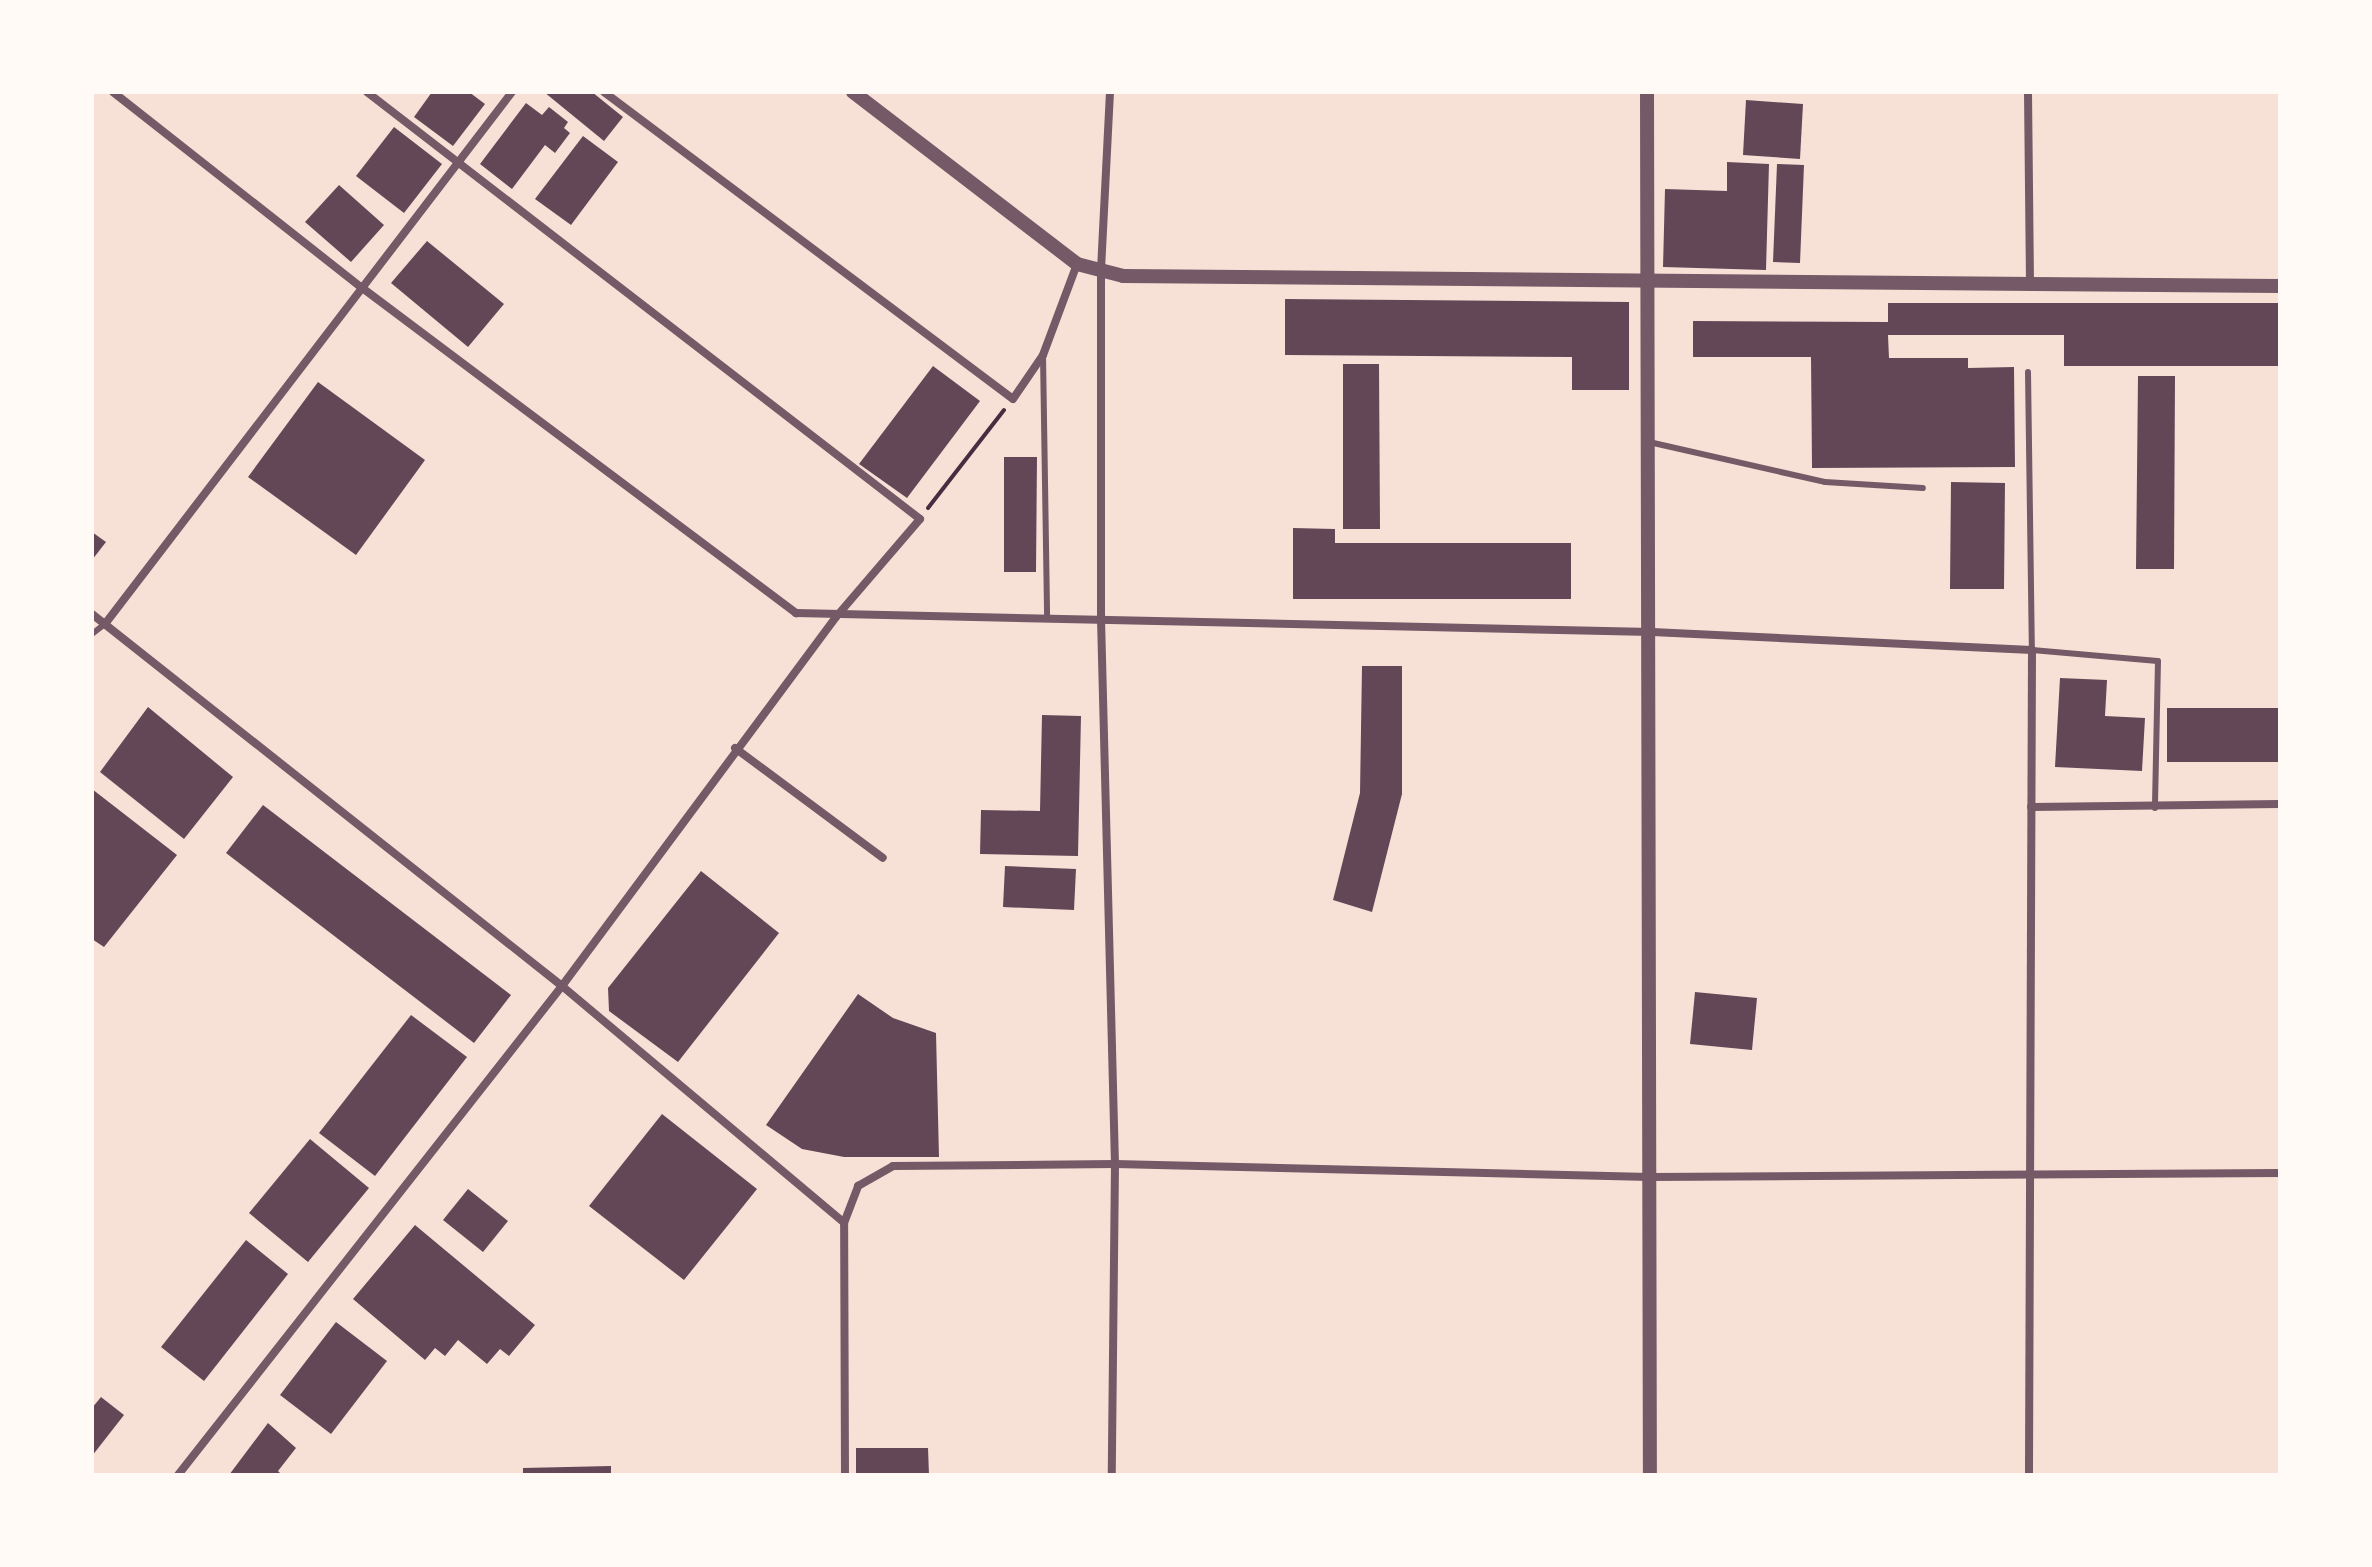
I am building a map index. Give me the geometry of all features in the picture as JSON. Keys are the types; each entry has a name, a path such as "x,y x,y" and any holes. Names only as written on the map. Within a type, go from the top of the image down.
{"street":[{"path":"113,92 361,287 796,613 836,617 1047,618 1652,632 2032,650 2029,1475"},
{"path":"178,1475 562,986 735,748 836,617 920,519 367,92"},
{"path":"105,624 512,92"},
{"path":"604,92 1013,399 1043,355 1077,264"},
{"path":"853,92 1077,264 1101,271 1146,277 1649,284 2280,286"},
{"path":"1110,92 1101,271 1101,619 1115,1164 1112,1475"},
{"path":"1647,92 1652,632 1646,1075 1650,1177 1650,1475"},
{"path":"2028,92 2030,283"},
{"path":"92,614 562,986 844,1223"},
{"path":"735,748 883,858"},
{"path":"2031,807 2155,808 2280,804"},
{"path":"845,1475 844,1223 858,1186 893,1166 1115,1164 1650,1177 2032,1172 2280,1173"}],"lane":[{"path":"1043,355 1047,618"},
{"path":"2028,372 2032,650 2158,661 2155,808"},
{"path":"1649,442 1825,482 1923,488"},
{"path":"92,634 105,624"}],"path":[{"path":"920,519 1013,399"}],"building":[{"path":"432,92 469,92 485,104 453,146 414,117"},
{"path":"544,92 592,92 623,117 604,141"},
{"path":"1746,100 1803,104 1800,159 1743,155"},
{"path":"526,103 542,115 549,107 568,122 564,128 570,133 555,153 545,145 512,189 480,164"},
{"path":"394,127 442,164 404,213 356,176"},
{"path":"583,136 618,162 571,225 535,199"},
{"path":"1727,162 1769,164 1766,270 1663,267 1665,189 1727,191"},
{"path":"1777,164 1804,165 1800,263 1773,262"},
{"path":"339,185 384,225 351,262 305,222"},
{"path":"427,241 504,304 468,347 391,283"},
{"path":"1285,299 1629,302 1629,390 1572,390 1572,357 1285,355"},
{"path":"1888,303 2280,303 2280,366 2064,366 2064,335 1888,335 1889,358 1968,358 1968,368 2014,367 2015,467 1812,468 1811,357 1693,357 1693,321 1888,322"},
{"path":"1343,364 1379,364 1380,529 1343,529"},
{"path":"933,366 980,401 907,498 859,464"},
{"path":"2138,376 2175,376 2174,569 2136,569"},
{"path":"318,382 425,460 356,555 248,477"},
{"path":"1004,457 1037,457 1036,572 1004,572"},
{"path":"1951,482 2005,483 2004,589 1950,589"},
{"path":"1293,528 1335,529 1335,543 1571,543 1571,599 1293,599"},
{"path":"92,532 106,542 92,560"},
{"path":"1362,666 1402,666 1402,794 1372,912 1333,900 1360,793"},
{"path":"2060,678 2107,680 2105,716 2145,718 2142,771 2055,767"},
{"path":"148,707 233,777 184,839 100,772"},
{"path":"2167,708 2280,708 2280,762 2167,762"},
{"path":"1042,715 1081,716 1078,856 980,854 981,810 1040,811"},
{"path":"92,789 177,855 104,947 92,939"},
{"path":"263,805 511,995 474,1043 226,853"},
{"path":"1005,866 1076,869 1074,910 1003,907"},
{"path":"701,871 779,933 678,1062 609,1011 608,988"},
{"path":"1695,992 1757,998 1752,1050 1690,1044"},
{"path":"858,994 893,1018 936,1033 939,1157 844,1157 802,1149 766,1125"},
{"path":"411,1015 467,1057 375,1176 319,1133"},
{"path":"662,1114 757,1189 684,1280 589,1206"},
{"path":"310,1139 369,1188 308,1262 249,1213"},
{"path":"468,1189 508,1221 483,1252 443,1220"},
{"path":"415,1225 535,1325 509,1356 500,1349 487,1364 458,1340 445,1356 435,1348 425,1360 353,1299"},
{"path":"246,1240 288,1274 204,1381 161,1347"},
{"path":"336,1322 387,1361 331,1434 280,1395"},
{"path":"101,1397 124,1415 92,1456 92,1408"},
{"path":"268,1423 296,1448 278,1471 282,1475 229,1475"},
{"path":"856,1448 928,1448 929,1475 856,1475"},
{"path":"611,1466 611,1475 523,1475 523,1468"}]}
